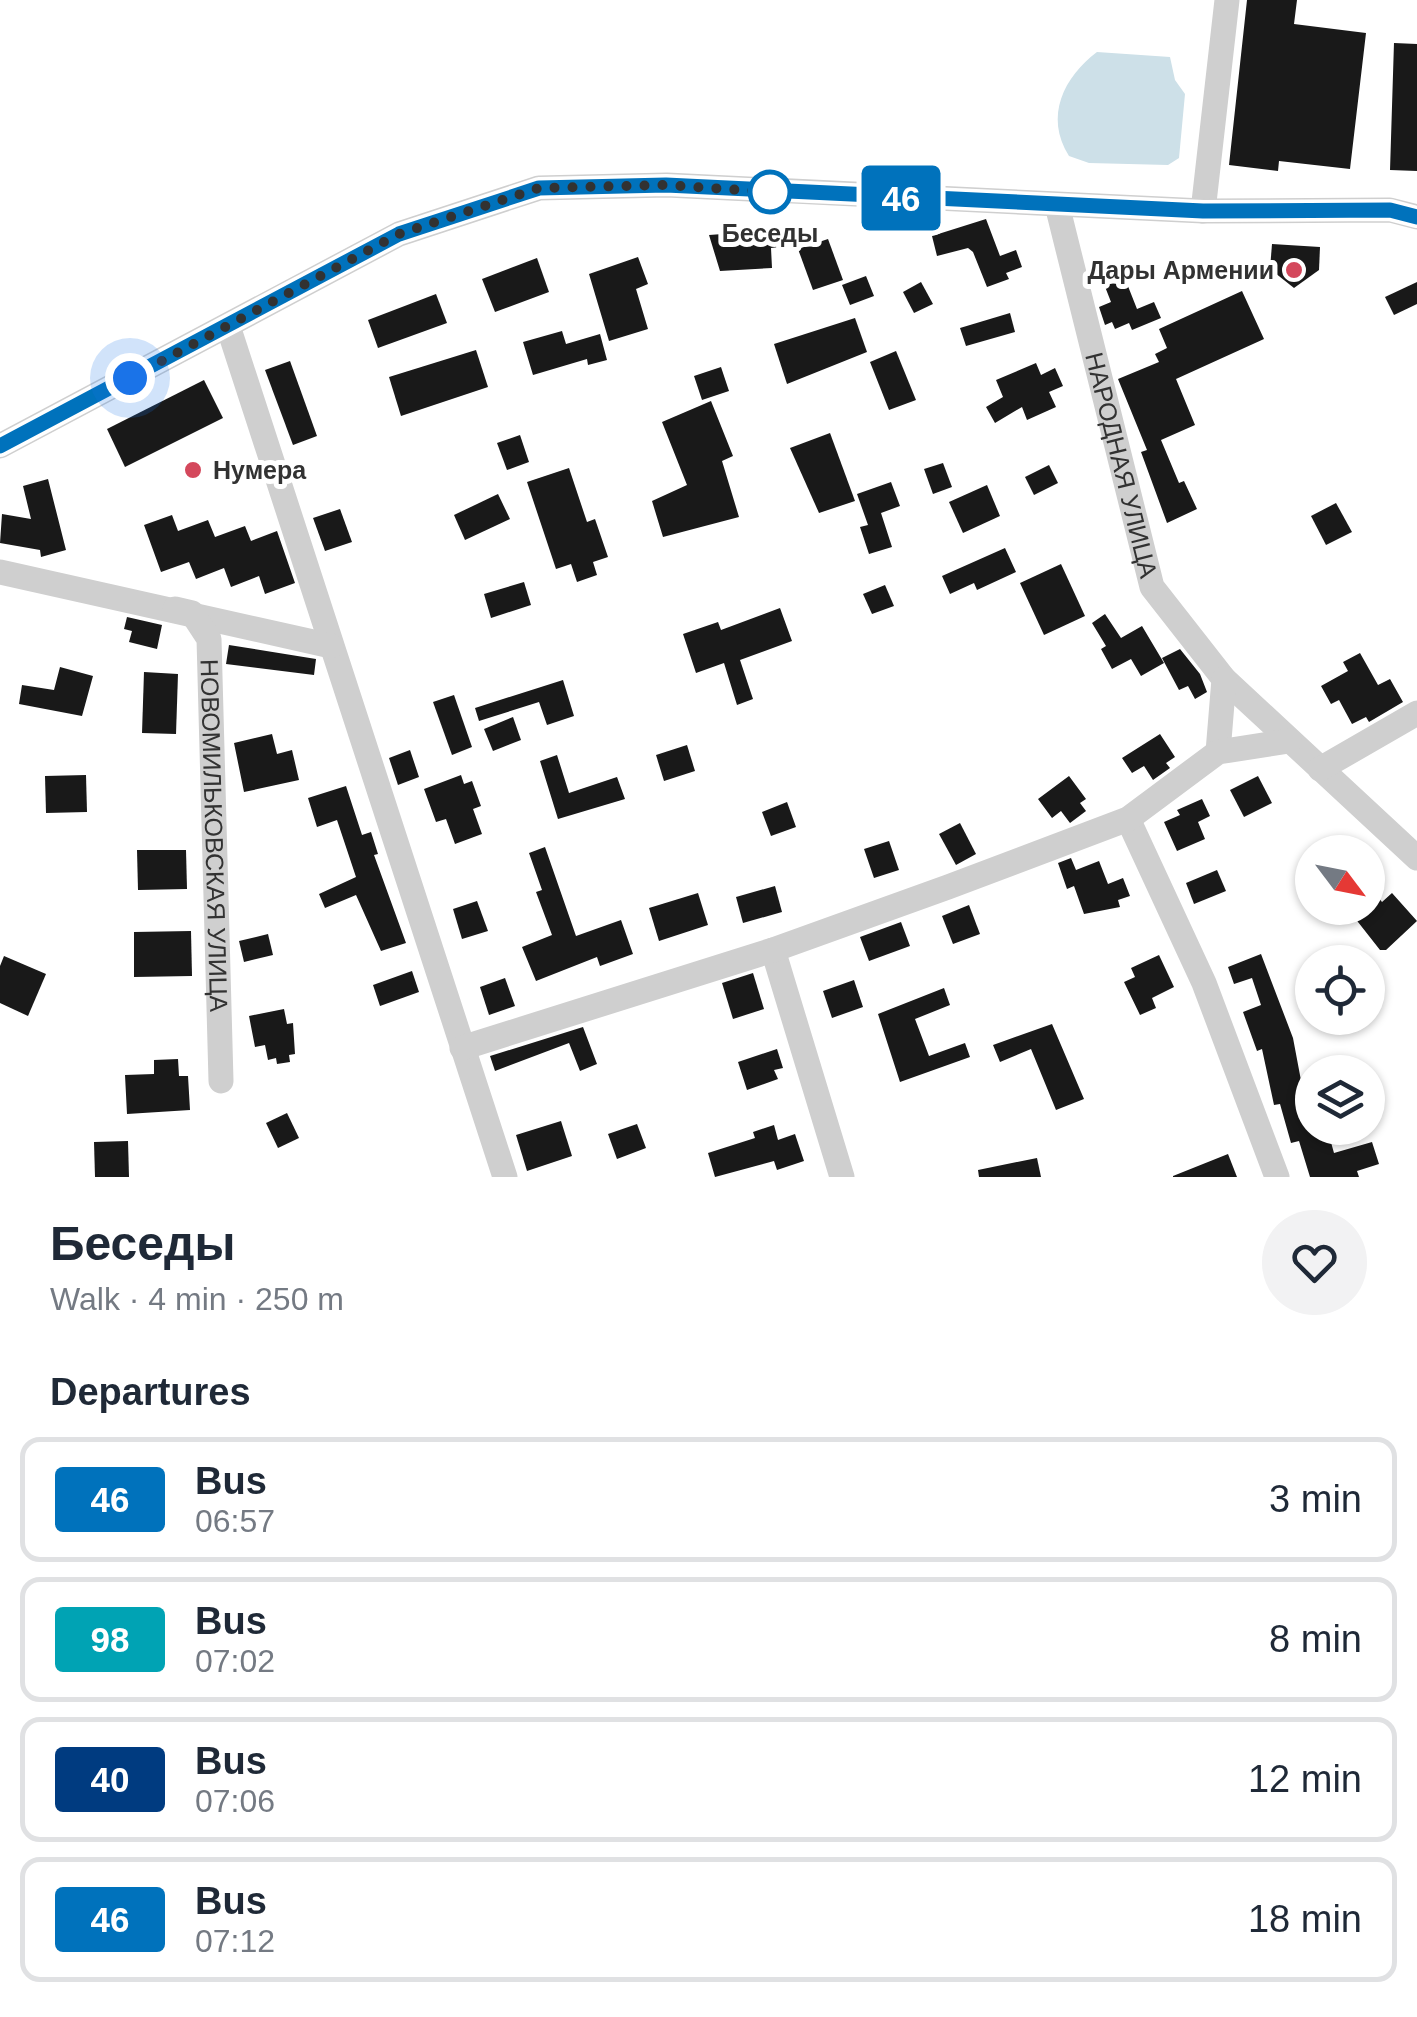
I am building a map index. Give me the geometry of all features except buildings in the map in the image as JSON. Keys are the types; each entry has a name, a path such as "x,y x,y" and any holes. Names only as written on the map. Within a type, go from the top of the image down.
{"street":[{"path":"1203,211 1227,0"},
{"path":"0,446 399,234 539,188 666,185 1056,206 1203,211 1390,210 1417,217"},
{"name":"НАРОДНАЯ УЛИЦА","path":"1056,206 1144,568 1160,600 1224,679 1417,858"},
{"path":"228,326 504,1177"},
{"path":"0,572 330,646"},
{"name":"НОВОМИЛЬКОВСКАЯ УЛИЦА","path":"175,609 192,613 209,640 221,1081"},
{"path":"1218,752 1224,679"},
{"path":"1320,769 1417,714"},
{"path":"462,1048 774,950 1128,819 1218,752 1289,741"},
{"path":"1128,819 1204,983 1278,1177"},
{"path":"774,950 842,1177"}],"shaded area":[{"path":"1097,52 1170,57 1175,80 1185,94 1179,158 1168,165 1089,163 1069,156 1058,126 1061,98 1075,73"}],"bus line":[{"name":"46","path":"0,446 399,234 539,188 666,185 1056,206 1203,211 1390,210 1417,217"}],"place":[{"name":"Беседы","path":"770,192"},
{"name":"Дары Армении","path":"1294,270"},
{"name":"Нумера","path":"193,470"}],"route":[{"path":"130,378 399,234 539,188 666,185 770,192"}]}
